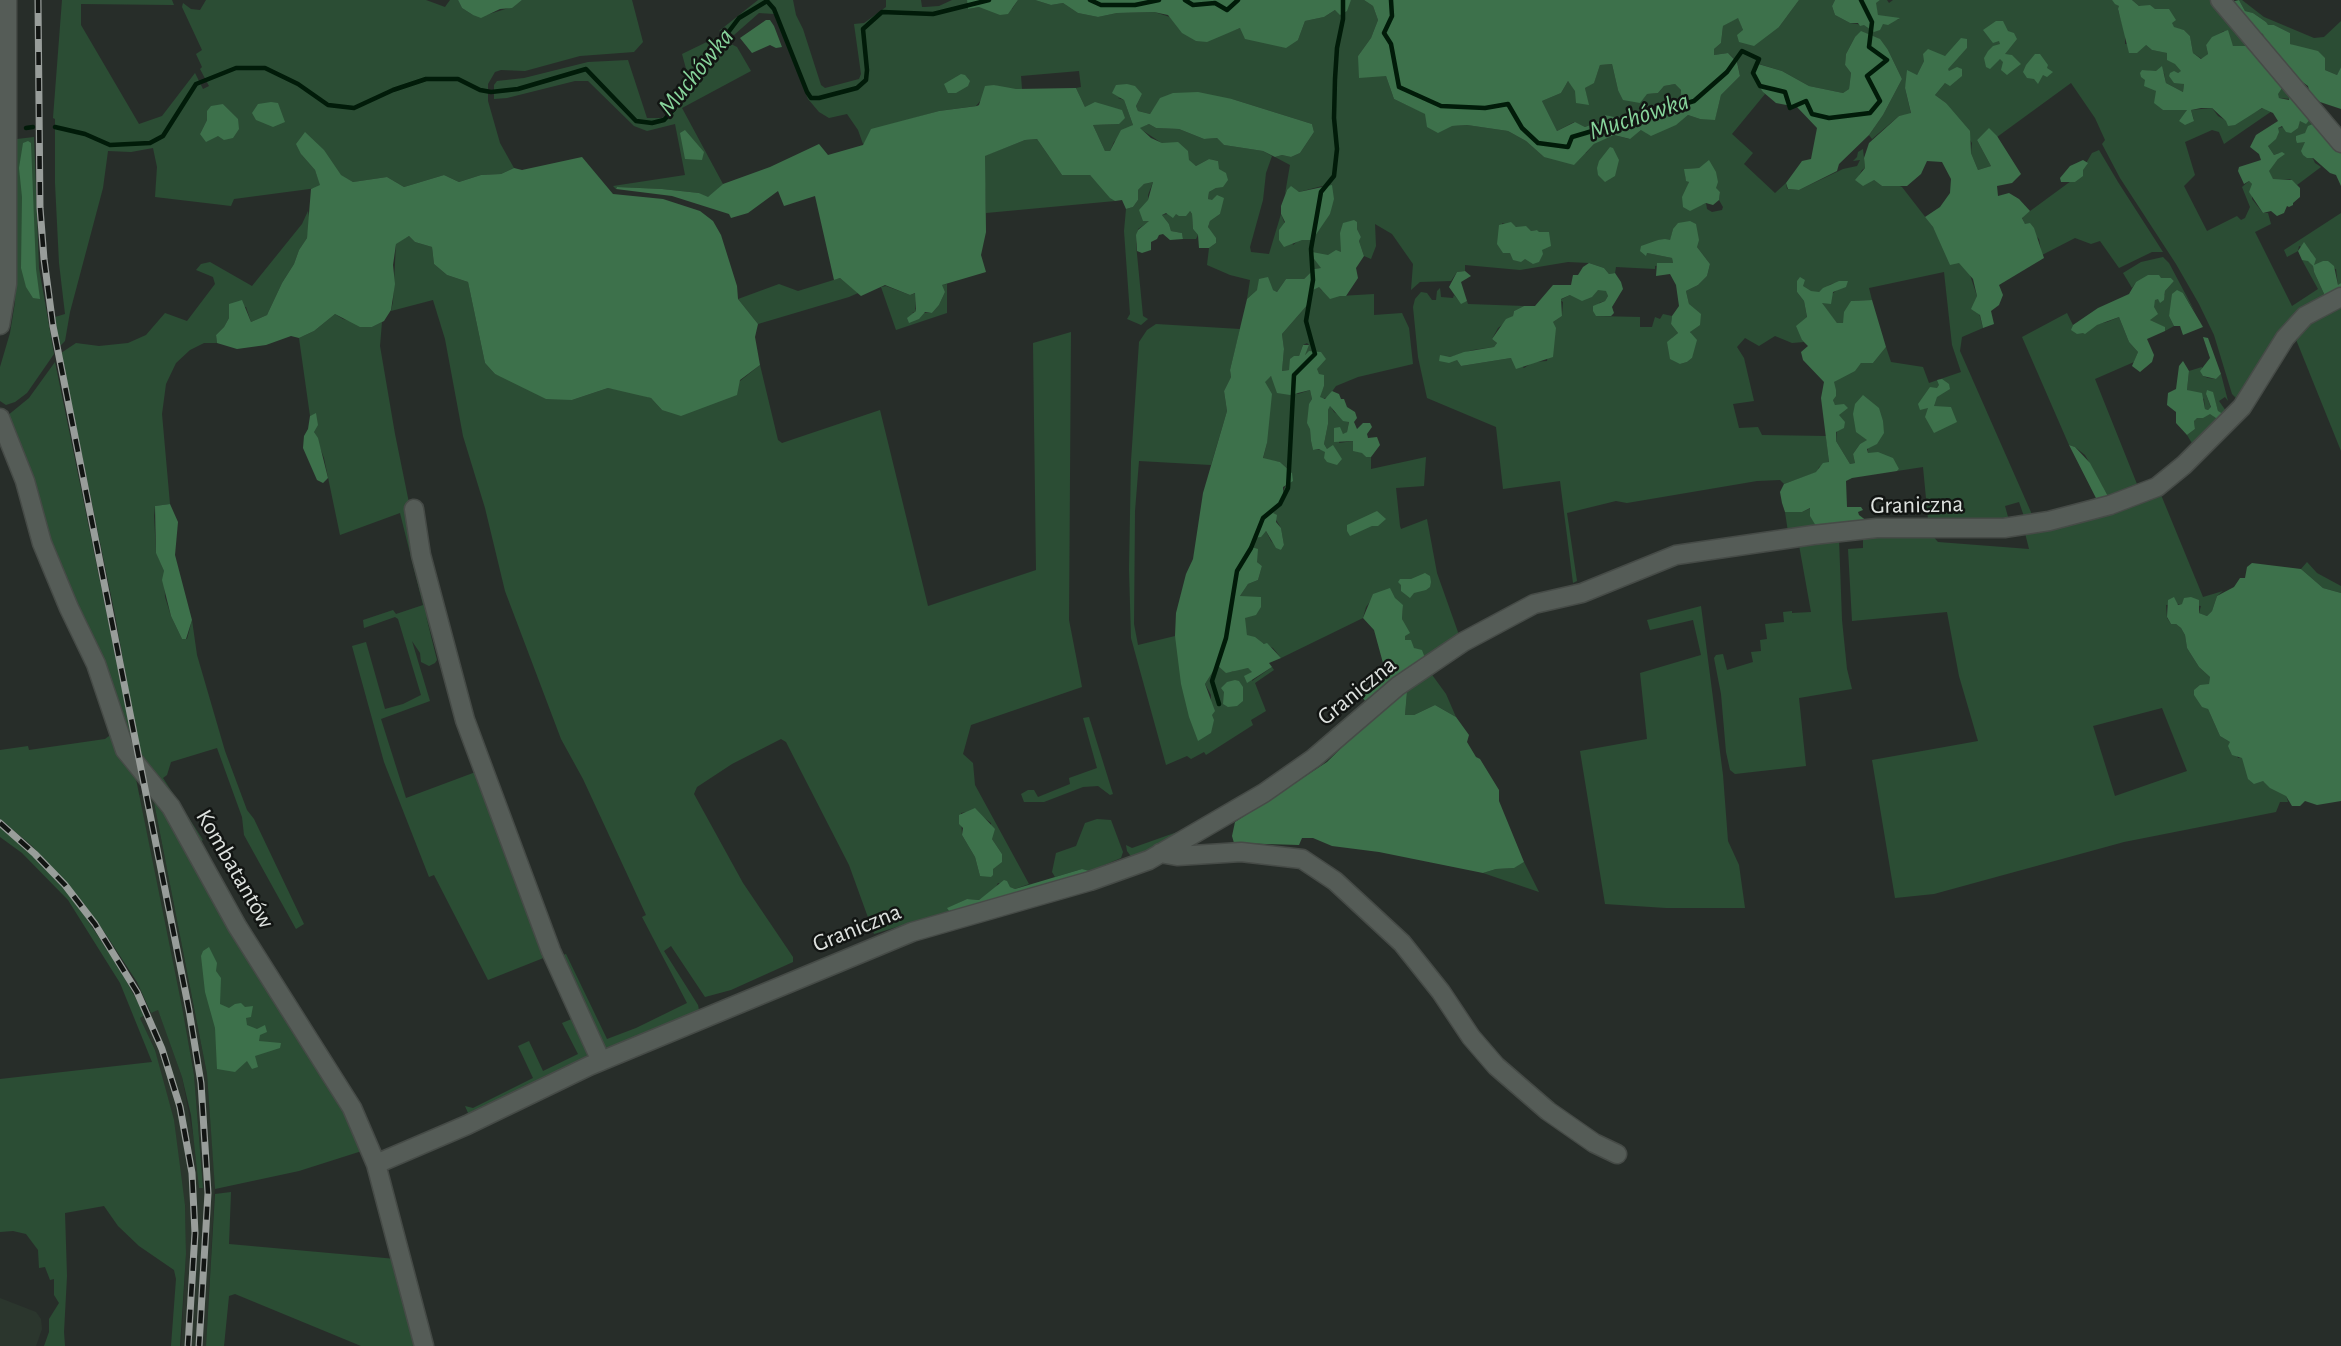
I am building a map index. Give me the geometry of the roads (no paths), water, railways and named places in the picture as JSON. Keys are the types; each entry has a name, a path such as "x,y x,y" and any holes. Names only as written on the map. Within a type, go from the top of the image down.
{"street":[{"path":"0,325 7,284 4,109 7,0"},
{"path":"2220,0 2341,143"},
{"name":"Graniczna","path":"376,1164 467,1125 601,1061 912,932 1090,881 1149,860 1264,793 1314,758 1398,686 1463,642 1534,604 1582,593 1676,555 1877,528 2004,528 2049,521 2110,505 2157,487 2184,465 2242,407 2285,338 2305,316 2341,297"},
{"name":"Kombatantów","path":"0,418 25,481 42,543 96,664 125,750 178,818 237,926 352,1108 376,1164 424,1346"},
{"path":"414,509 421,555 465,720 551,951 601,1061"},
{"path":"1160,853 1177,856 1241,852 1302,859 1335,881 1402,943 1441,992 1471,1037 1496,1066 1548,1111 1594,1143 1617,1154"}],"waterway":[{"name":"Muchówka","path":"55,127 85,134 110,145 150,143 163,136 196,84 236,68 265,68 298,84 328,105 354,108 393,90 426,79 458,79 480,90 491,92 518,89 586,69 636,121 652,123 664,120 674,109 680,96 739,18 767,1 774,9 807,92 811,98 819,98 857,88 866,80 863,29 882,12 933,14 989,0"},
{"name":"Muchówka","path":"1090,0 1101,5 1135,5 1159,0"},
{"name":"Muchówka","path":"1185,0 1193,5 1215,3 1227,10 1238,0"},
{"path":"1219,704 1212,681 1226,638 1237,571 1251,548 1263,518 1280,504 1288,488 1294,375 1315,354 1306,321 1313,280 1311,249 1321,192 1334,176 1337,149 1334,118 1335,79 1343,0"},
{"name":"Muchówka","path":"1391,0 1392,16 1384,33 1391,44 1399,87 1441,106 1485,108 1508,104 1522,128 1538,143 1568,147 1572,137 1694,101 1727,72 1742,51 1759,59 1753,73 1760,86 1785,92 1790,108 1806,101 1812,114 1829,118 1870,113 1880,101 1867,76 1887,60 1869,47 1872,22 1861,0"},
{"path":"26,128 33,127"}],"railway":[{"path":"38,0 40,208 53,326 189,1010 201,1083 208,1193 199,1346"},
{"path":"0,823 65,885 95,924 137,992 162,1049 180,1107 192,1173 195,1233 188,1346"}]}
